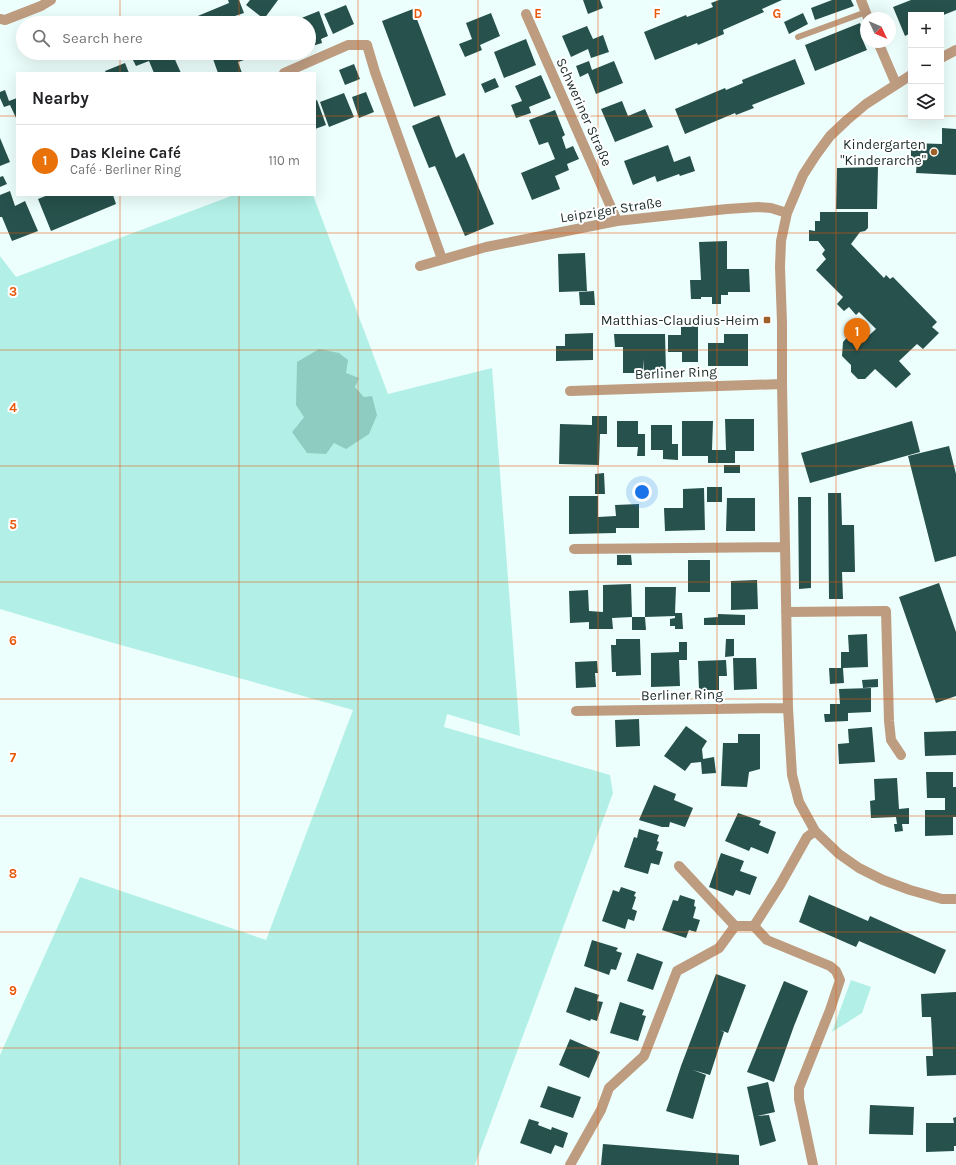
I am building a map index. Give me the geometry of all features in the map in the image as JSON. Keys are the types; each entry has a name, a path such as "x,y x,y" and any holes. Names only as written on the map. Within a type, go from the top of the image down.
{"street":[{"path":"0,19 5,20 41,6 51,0"},
{"path":"861,0 866,12"},
{"name":"Schweriner Straße","path":"526,14 617,221"},
{"path":"316,59 348,45 368,45 374,72 442,259"},
{"path":"881,48 896,84"},
{"path":"944,56 956,50"},
{"path":"286,72 314,60"},
{"path":"908,77 866,104 830,136 803,175 787,213 781,240 780,267 788,708 792,775 799,802 815,831 839,854 859,868 883,880 910,890 942,899 956,899"},
{"name":"Leipziger Straße","path":"420,266 486,247 617,221 758,207 771,208 787,213"},
{"name":"Berliner Ring","path":"570,391 782,384"},
{"path":"574,549 785,547"},
{"path":"786,612 886,611 889,721 891,740 901,755"},
{"name":"Berliner Ring","path":"576,711 788,708"},
{"path":"754,926 780,885 807,837 815,831"},
{"path":"678,866 735,926 754,926 767,940 830,966 836,971 840,980 800,1088 799,1099 813,1165"},
{"path":"570,1165 601,1110 609,1088 644,1056 677,971 718,948 735,926"}],"lane":[{"path":"798,37 860,17"}],"shaded area":[{"path":"231,196 313,196 388,394 492,368 520,736 447,714 444,727 610,775 613,793 475,1165 0,1165 0,1055 80,877 266,940 353,710 110,642 0,609 0,256 16,277","holes":["319,349 346,373 364,397 292,432 304,417"]},
{"path":"319,349 339,353 348,360 346,373 359,378 355,387 364,397 372,396 377,415 369,434 346,449 334,443 326,454 307,453 292,432 304,417 296,405 297,362"},
{"path":"851,980 871,987 862,1013 832,1032"}],"building":[{"path":"228,0 239,0 244,13 235,16 198,16 229,3"},
{"path":"250,0 278,0 266,16 260,16 246,5"},
{"path":"583,0 600,0 603,8 588,14"},
{"path":"719,0 782,0 762,9 764,12 723,30 724,34 655,60 644,32 686,15 687,17 713,7 711,3"},
{"path":"832,0 851,0 854,6 815,20 811,8"},
{"path":"911,0 956,0 956,10 944,15 944,12 908,12 908,34 905,36 893,7"},
{"path":"346,5 354,24 333,34 324,14"},
{"path":"413,9 446,95 414,107 382,21"},
{"path":"319,11 328,36 321,39 322,43 316,45 316,16 306,16"},
{"path":"491,13 500,36 480,45 482,50 465,57 459,44 472,39 466,23"},
{"path":"803,13 808,24 789,34 784,22"},
{"path":"860,23 860,48 866,48 867,50 815,71 805,45"},
{"path":"587,26 593,39 603,35 609,52 591,58 588,49 571,57 562,36"},
{"path":"526,39 536,65 504,78 494,52"},
{"path":"795,59 805,84 752,105 754,108 736,115 735,113 685,134 675,109 725,88 726,90 743,83 742,80"},
{"path":"133,60 175,60 181,72 154,72 149,61 136,66"},
{"path":"213,60 244,60 238,62 242,72 218,72"},
{"path":"589,61 592,70 614,61 623,83 596,94 588,73 580,77 576,66"},
{"path":"125,63 129,72 106,72"},
{"path":"354,64 360,79 345,85 339,70"},
{"path":"541,75 551,98 529,107 531,113 516,118 511,105 522,101 515,86"},
{"path":"495,78 499,87 485,93 481,84"},
{"path":"5,90 9,101 16,98 16,118 10,105 4,107 0,98 0,92"},
{"path":"366,92 374,112 359,118 352,97"},
{"path":"344,93 354,117 329,127 320,102"},
{"path":"316,100 326,125 316,129"},
{"path":"622,101 628,116 645,109 653,127 615,142 601,109"},
{"path":"555,110 565,135 562,137 566,149 573,146 579,159 567,164 569,170 555,176 560,189 532,200 521,173 555,159 548,142 539,145 529,120"},
{"path":"439,115 456,158 464,153 494,224 465,236 435,166 429,168 412,126"},
{"name":"Kindergarten \"Kinderarche\"","path":"942,128 956,129 956,175 916,173 917,160 911,160 911,143 942,144"},
{"path":"0,138 10,162 0,166"},
{"path":"668,145 674,162 690,156 695,171 680,176 679,174 657,182 655,176 633,185 624,161"},
{"path":"878,167 877,209 836,209 837,168"},
{"path":"3,176 7,184 0,187 0,177"},
{"path":"10,191 15,206 25,201 38,231 12,241 2,217 0,217 0,195"},
{"path":"46,196 113,196 116,204 51,231 38,199"},
{"path":"820,212 868,212 868,228 865,231 860,232 851,244 884,278 886,275 890,279 893,277 937,322 932,327 939,333 923,349 917,344 899,361 911,374 896,388 875,369 865,379 858,379 851,372 851,365 842,356 843,342 854,330 864,340 876,329 859,312 856,315 849,307 844,311 837,304 843,297 816,270 826,259 822,254 825,250 818,241 809,241 809,230 815,231 815,221 820,221"},
{"path":"727,241 727,269 749,269 750,292 728,292 728,295 721,295 721,304 712,304 712,297 691,299 690,280 701,280 699,242"},
{"path":"585,253 587,291 559,292 558,254"},
{"path":"594,291 595,305 580,305 579,292"},
{"path":"698,326 698,362 682,362 682,352 668,352 668,335 681,335 681,327"},
{"path":"593,333 593,360 556,361 556,346 565,346 565,334"},
{"path":"614,334 665,334 666,372 644,373 643,359 643,373 623,373 623,347 615,347"},
{"path":"724,334 748,334 748,366 708,366 708,343 724,343"},
{"path":"592,416 607,416 607,434 600,434 599,465 559,464 560,424 592,425"},
{"path":"725,419 754,419 754,451 735,451 735,463 708,463 708,456 682,456 682,421 713,421 712,450 726,450"},
{"path":"617,421 638,421 638,434 645,434 645,456 637,456 638,447 617,447"},
{"path":"912,421 920,452 810,483 801,453"},
{"path":"651,425 672,425 672,444 678,444 678,460 663,459 663,450 651,450"},
{"path":"949,446 956,474 956,556 935,562 908,456"},
{"path":"724,465 740,465 740,473 724,473"},
{"path":"604,473 605,494 595,494 595,474"},
{"path":"707,487 722,487 722,502 707,502"},
{"path":"704,488 705,530 665,531 664,508 683,508 683,489"},
{"path":"828,493 841,493 842,525 854,525 855,572 842,572 843,599 829,599"},
{"path":"569,496 598,496 598,517 616,516 615,505 639,504 639,528 616,528 616,533 569,534"},
{"path":"798,497 811,497 811,588 799,589"},
{"path":"727,498 755,498 755,531 726,531"},
{"path":"617,555 631,555 632,565 617,565"},
{"path":"688,560 710,560 710,592 688,592"},
{"path":"757,580 758,609 731,610 731,581"},
{"path":"939,583 956,632 956,696 936,703 899,597"},
{"path":"631,584 632,617 612,618 613,629 589,629 589,622 570,623 569,591 588,590 589,611 603,612 603,585"},
{"path":"645,587 676,587 675,613 682,613 683,629 675,629 675,626 670,626 670,619 675,618 675,616 645,617"},
{"path":"718,614 745,615 745,625 704,625 704,618 718,617"},
{"path":"632,617 645,617 646,630 632,630"},
{"path":"867,634 868,667 843,668 844,683 830,684 829,668 841,668 841,652 849,652 848,635"},
{"path":"616,639 640,639 641,675 616,676 616,672 612,672 611,645 616,645"},
{"path":"726,639 734,639 734,656 725,657"},
{"path":"679,642 687,642 687,660 679,660 680,686 651,687 651,653 679,652"},
{"path":"733,658 756,658 757,689 734,690"},
{"path":"726,660 727,676 719,676 719,690 699,690 698,661"},
{"path":"597,661 598,673 595,673 596,687 576,688 575,662"},
{"path":"878,679 878,687 863,688 862,680"},
{"path":"871,688 871,712 848,713 848,721 825,722 824,714 830,714 830,704 840,704 839,689"},
{"path":"639,719 640,746 616,747 615,720"},
{"path":"686,726 707,741 702,749 703,759 714,757 716,773 702,774 701,762 691,763 685,771 664,756"},
{"path":"872,727 875,762 839,764 838,744 849,743 848,729"},
{"path":"956,731 956,755 925,756 924,732"},
{"path":"738,734 760,734 760,769 749,772 747,787 721,786 723,743 738,743"},
{"path":"926,772 953,772 953,787 956,787 956,817 953,817 953,835 925,836 925,810 945,810 945,798 927,798"},
{"path":"897,778 899,809 909,808 909,824 902,824 903,831 895,832 894,824 897,824 896,817 871,818 870,801 875,800 874,779"},
{"path":"654,785 676,794 674,800 693,808 685,827 670,822 669,827 662,827 639,820"},
{"path":"738,813 761,821 759,825 776,832 768,854 751,847 749,851 725,841"},
{"path":"639,829 659,835 657,841 659,842 656,850 663,852 659,865 651,863 648,874 624,867 634,837 637,838"},
{"path":"721,853 744,861 740,871 757,877 750,895 736,890 733,896 709,887"},
{"path":"621,887 636,892 632,909 637,911 634,921 628,919 625,929 602,921 613,890 619,892"},
{"path":"680,895 695,900 694,906 696,907 693,918 700,920 696,932 689,930 686,938 662,930 673,900 678,901"},
{"path":"809,895 868,921 870,916 946,950 935,974 859,941 856,947 799,922"},
{"path":"592,940 618,948 616,951 622,953 616,970 611,969 609,975 584,966"},
{"path":"637,953 663,962 653,990 627,981"},
{"path":"716,974 746,985 728,1033 720,1030 724,1032 710,1075 693,1070 706,1075 693,1119 666,1111 681,1066"},
{"path":"784,981 808,991 774,1082 747,1072"},
{"path":"575,987 599,995 597,1001 603,1002 597,1021 591,1019 590,1021 566,1012"},
{"path":"956,992 956,1075 927,1076 926,1056 933,1056 931,1017 922,1017 921,994"},
{"path":"620,1002 644,1010 642,1015 646,1016 638,1041 610,1033"},
{"path":"570,1039 600,1052 589,1078 559,1065"},
{"path":"768,1082 775,1112 757,1116 769,1115 776,1141 760,1146 747,1087"},
{"path":"548,1086 581,1097 573,1118 540,1107"},
{"path":"870,1105 914,1107 913,1135 869,1134"},
{"path":"956,1117 956,1146 954,1146 954,1151 926,1152 926,1123 954,1123 953,1118"},
{"path":"529,1119 539,1122 538,1125 551,1130 552,1127 568,1133 563,1148 555,1145 551,1154 520,1143"},
{"path":"603,1144 739,1155 739,1165 601,1165"}],"place":[{"name":"Kindergarten \"Kinderarche\"","path":"934,152"},
{"name":"Matthias-Claudius-Heim","path":"767,320"},
{"name":"Das Kleine Café","path":"857,351"}]}
